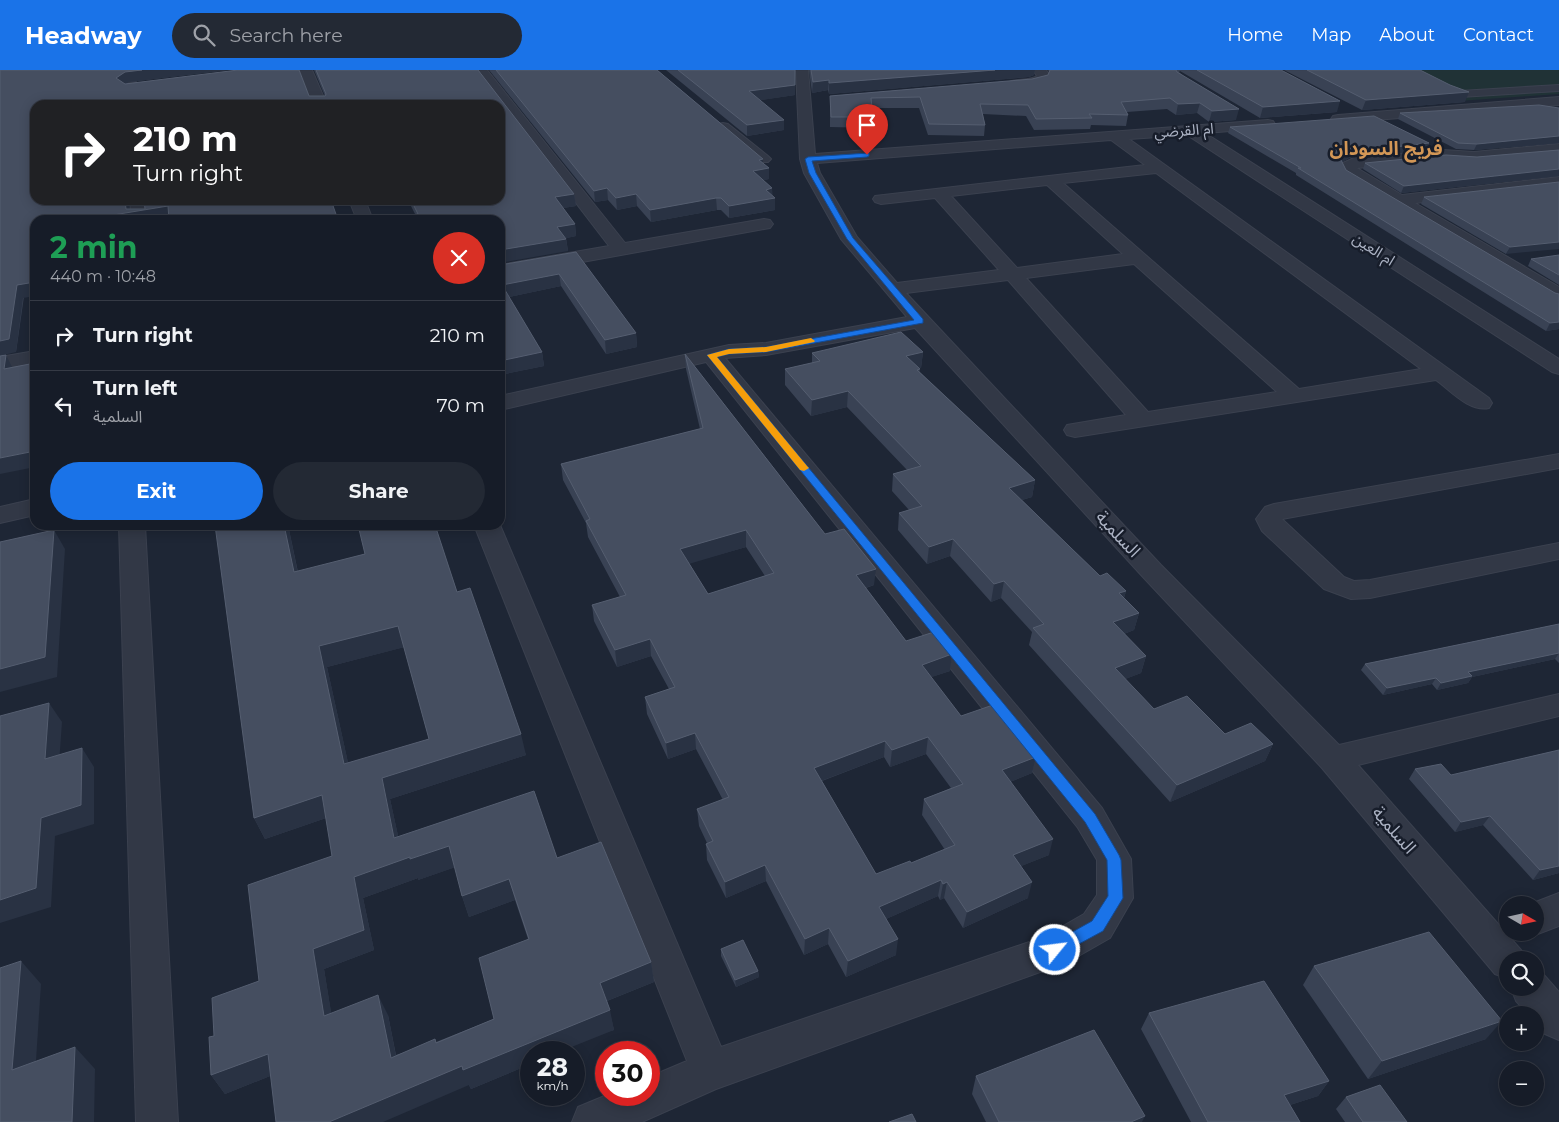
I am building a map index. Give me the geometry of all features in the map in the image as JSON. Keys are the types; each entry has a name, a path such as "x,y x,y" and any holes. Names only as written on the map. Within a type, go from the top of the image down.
{"street":[{"path":"129,70 134,87 131,100"},
{"path":"306,70 318,100"},
{"path":"480,70 503,100"},
{"name":"السلمية","path":"802,70 810,102 808,159 812,173 850,239 896,306 1333,759 1501,944"},
{"path":"1002,86 1030,84 1041,80 1044,76 1039,70"},
{"path":"1324,120 1558,98"},
{"path":"505,102 620,249"},
{"path":"1335,104 1378,132"},
{"path":"1237,112 1258,125"},
{"path":"1376,116 1400,136 1425,149 1451,155 1470,157 1559,149"},
{"path":"712,118 763,159"},
{"name":"ام القرضي","path":"808,159 1286,123"},
{"name":"ام العين","path":"1190,130 1559,368"},
{"path":"1116,136 1481,403"},
{"path":"1425,149 1354,162 1348,166 1351,172 1397,200 1559,294"},
{"path":"1470,157 1526,186"},
{"path":"881,198 1159,168"},
{"path":"1050,180 1293,395"},
{"path":"1397,200 1559,182"},
{"path":"939,192 1142,419"},
{"path":"505,270 764,224"},
{"path":"505,402 720,353 766,349 896,306 1012,273 1138,258"},
{"path":"1503,262 1531,259"},
{"path":"720,353 757,336 896,306"},
{"path":"593,1122 711,1071 1055,950 1097,926 1115,898 1114,860 1090,818 720,353"},
{"path":"0,363 30,358"},
{"path":"1075,430 1440,373"},
{"path":"1559,462 1274,512 1268,518 1271,524 1334,584 1351,590 1370,589 1559,551"},
{"path":"0,515 30,508"},
{"path":"132,530 157,1122"},
{"path":"489,530 711,1071"},
{"path":"1333,759 1559,705"},
{"path":"1544,915 1559,909"},
{"path":"1537,996 1559,1021"}],"lane":[{"path":"1407,70 1450,92 1460,94 1558,98"}],"shaded area":[{"path":"1328,70 1559,70 1559,94 1402,105"}],"building":[{"path":"0,70 142,70 125,72 116,78 125,84 238,70 299,70 309,96 325,96 326,94 316,70 478,70 501,100 30,100 30,205 126,205 126,209 145,209 145,205 333,205 336,215 169,215 168,206 113,215 30,215 30,283 17,285 9,339 0,341"},
{"path":"496,70 657,70 763,159 759,160 769,168 753,171 772,188 766,190 775,198 729,206 721,198 716,198 650,210 636,194 616,198 607,188 594,191"},
{"path":"678,70 795,70 795,85 749,91 784,120 747,125"},
{"path":"811,70 995,70 829,83 829,80 813,82"},
{"path":"1050,70 1176,70 1239,109 1212,111 1200,103 1178,104 1170,98 1121,102 1128,115 1089,114 1092,118 1036,119 1028,105 980,104 985,125 929,124 920,97 871,98 873,117 831,117 830,96 1032,79 1048,75"},
{"path":"1197,70 1281,70 1340,101 1263,107"},
{"path":"1307,70 1420,70 1469,92 1366,100"},
{"path":"505,105 574,194 555,197 575,224 557,227 566,239 505,249 505,215 413,215 418,214 414,205 505,205"},
{"path":"1539,105 1559,108 1559,136 1477,144 1458,143 1400,113"},
{"path":"1374,116 1429,143 1351,152 1341,158 1346,170 1559,294 1559,322 1550,323 1298,168 1301,168 1230,127"},
{"path":"1559,150 1559,169 1404,186 1365,163 1446,155 1477,157"},
{"path":"1559,182 1559,242 1510,247 1424,197"},
{"path":"576,252 636,333 605,340 559,274 505,284 505,264"},
{"path":"1559,255 1559,275 1531,259"},
{"path":"505,290 542,352 505,360"},
{"path":"901,332 923,352 906,356 920,369 917,370 1035,480 1009,488 1100,576 1107,573 1126,591 1119,593 1139,613 1113,622 1146,656 1115,668 1154,709 1187,696 1225,734 1251,723 1273,744 1177,785 1033,628 1044,624 1004,581 994,584 953,539 929,547 899,513 922,506 893,474 921,466 848,391 812,400 785,369 820,361 812,353"},
{"path":"685,354 825,534 844,529 876,569 856,575 906,641 934,632 952,654 922,665 961,716 993,705 1036,757 1002,770 1053,839 1013,855 1032,882 967,912 947,882 943,884 941,880 879,907 898,939 848,961 829,928 805,939 765,865 725,882 706,844 713,841 697,809 729,797 695,733 666,743 645,697 675,687 650,639 615,650 592,605 626,595 586,521 590,519 561,464 703,428","holes":["746,530 774,573 708,594 680,549","928,737 963,784 924,799 955,845 911,863 910,861 876,874 814,768 885,741 892,750"]},
{"path":"6,355 4,369 30,364 30,452 0,458 0,356"},
{"path":"54,530 45,657 0,669 0,542"},
{"path":"216,530 285,530 294,572 365,554 359,530 437,530 457,592 470,588 521,734 382,778 394,838 534,791 557,858 601,842 651,962 600,983 610,1010 534,1041 520,1041 520,1047 463,1070 462,1066 329,1122 276,1122 268,1054 211,1075 209,1037 214,1036 212,998 259,981 248,885 332,856 322,795 254,818","holes":["398,626 429,739 344,764 319,646","449,846 462,896 509,879 529,939 479,958 494,1019 436,1043 435,1039 391,1058 378,995 324,1016 313,949 364,930 354,877 410,857 410,859"]},
{"path":"1559,624 1559,653 1468,672 1472,676 1441,683 1436,678 1387,688 1365,664"},
{"path":"49,703 45,759 82,748 81,805 41,818 36,888 0,900 0,716"},
{"path":"1559,750 1559,866 1540,870 1490,816 1461,822 1415,769 1441,764 1451,775"},
{"path":"1429,932 1499,1017 1499,1022 1382,1061 1314,966"},
{"path":"743,940 758,971 735,980 721,949"},
{"path":"21,961 12,1070 75,1047 72,1122 0,1122 0,968"},
{"path":"1264,981 1329,1081 1284,1095 1300,1122 1208,1122 1149,1013"},
{"path":"1094,1030 1145,1116 1131,1122 999,1122 976,1076"},
{"path":"1380,1085 1407,1122 1363,1122 1346,1097"},
{"path":"912,1114 916,1122 889,1122"}],"slow traffic":[{"path":"804,468 711,355 729,351 766,349 811,341"}],"district":[{"name":"فريج السودان","path":"1386,148"}],"route":[{"path":"867,155 808,159 812,173 850,239 920,321 766,349 729,351 711,355 1090,818 1114,860 1115,898 1097,926 1055,950"}]}
